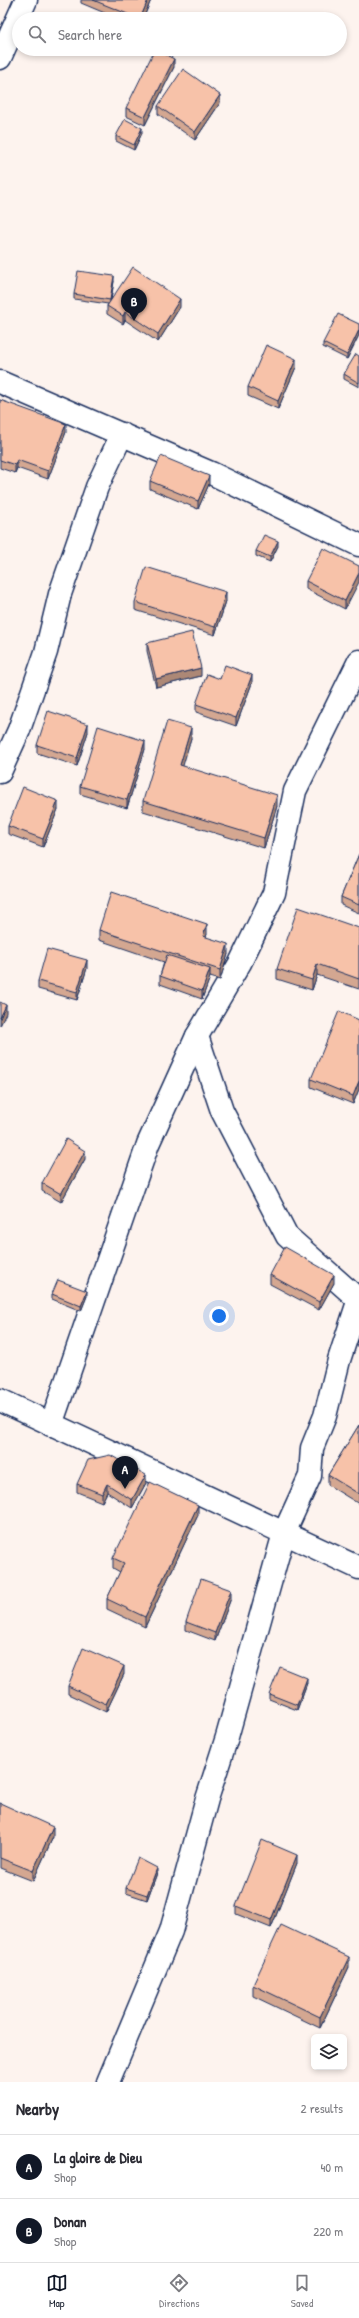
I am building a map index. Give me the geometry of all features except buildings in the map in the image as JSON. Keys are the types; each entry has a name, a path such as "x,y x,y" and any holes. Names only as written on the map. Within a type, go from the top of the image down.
{"street":[{"path":"21,12 26,0"},
{"path":"0,58 12,31"},
{"path":"0,382 211,473 359,545"},
{"path":"0,772 19,730 46,652 60,594 97,487 122,434"},
{"path":"51,1425 148,1144 197,1036 240,963 274,893 295,791 359,661"},
{"path":"108,2082 171,1931 207,1799 227,1737 284,1533 310,1476 312,1448 325,1416 339,1360 359,1300 287,1236 222,1111 197,1036"},
{"path":"0,1400 359,1568"}],"place":[{"name":"Donan","path":"134,321"},
{"name":"La gloire de Dieu","path":"125,1489"}]}
